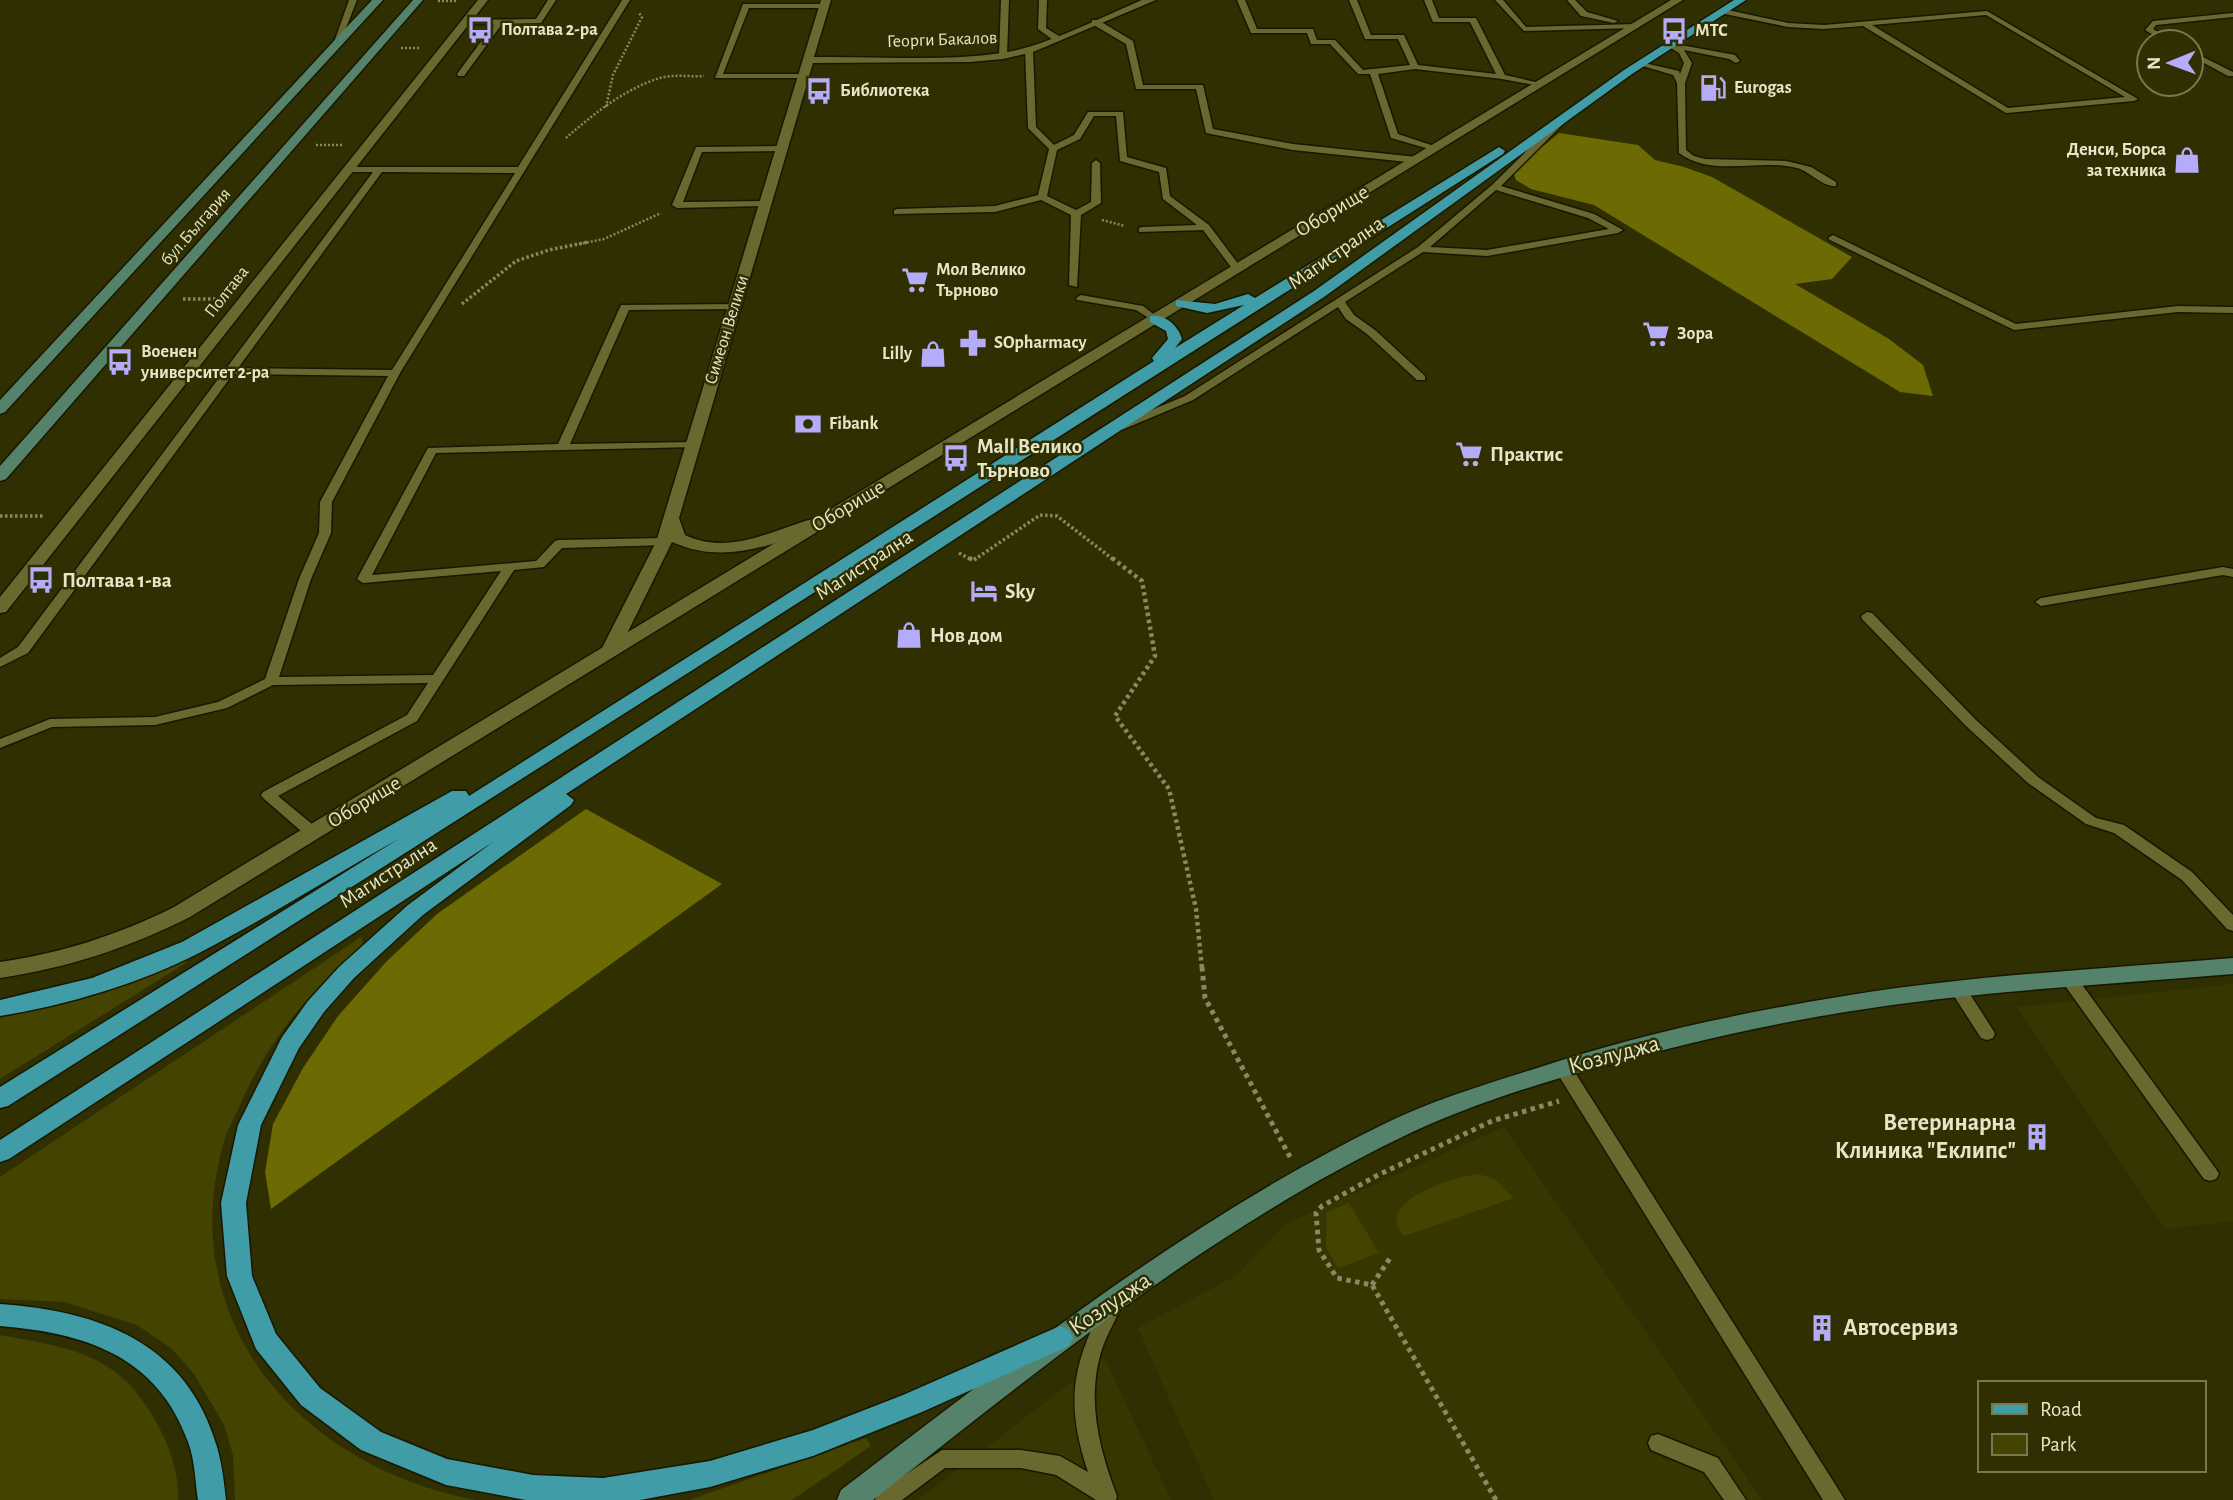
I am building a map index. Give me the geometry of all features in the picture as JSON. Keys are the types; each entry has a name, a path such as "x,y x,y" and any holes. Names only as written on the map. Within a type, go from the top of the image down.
{"main road":[{"name":"бул.България","path":"0,409 378,0"},
{"name":"бул.България","path":"0,476 418,0"},
{"name":"Магистрална","path":"0,1152 1319,295 1634,68 1741,0"},
{"path":"0,1099 683,670 1137,378 1634,68"},
{"path":"1181,303 1204,310 1227,307 1334,256"},
{"path":"1137,378 1175,340 1172,329 1155,319"},
{"path":"0,1008 97,985 190,948 683,670"},
{"path":"713,688 425,904 355,965 308,1018 272,1075 248,1128 237,1164 233,1193 234,1253 247,1306 295,1380 331,1415 365,1439 407,1460 475,1480 518,1487 595,1492 699,1477 810,1446 1060,1338"},
{"name":"Козлуджа","path":"851,1500 1060,1338 1258,1203 1390,1132 1463,1101 1563,1068 1657,1042 1843,1004 1958,989 2233,967"},
{"path":"0,1315 41,1318 99,1332 148,1359 167,1376 193,1419 203,1445 212,1500"}],"street":[{"name":"Полтава","path":"0,608 483,0"},
{"name":"Георги Бакалов","path":"808,60 970,59 1003,56 1029,50 1151,0"},
{"name":"Оборище","path":"0,970 69,958 131,938 182,912 1417,160 1673,1"},
{"name":"Симеон Велики","path":"609,652 664,542 825,3"},
{"path":"671,517 678,538 695,546 717,548 756,543 826,520"}],"lane":[{"path":"335,46 353,0"},
{"path":"466,22 538,21 552,0"},
{"path":"1003,56 1005,0"},
{"path":"1043,0 1042,29 1056,38"},
{"path":"1241,0 1254,31 1310,31 1314,42 1332,42 1361,72 1415,67 1540,84"},
{"path":"1353,0 1368,37 1401,37 1415,67"},
{"path":"1428,0 1436,20 1473,20 1502,77"},
{"path":"1499,0 1524,29 1636,26"},
{"path":"1571,0 1584,14 1636,26"},
{"path":"804,76 718,76 746,6 825,3"},
{"path":"271,681 305,579 325,533 326,502 395,373 521,170 630,4"},
{"path":"1723,11 1788,26 1824,27 1987,13 2134,99 2007,111 1866,24"},
{"path":"2150,28 2153,23 2233,15"},
{"path":"461,74 499,22"},
{"path":"1095,22 1130,43 1139,87 1200,87 1209,131 1293,148 1417,160"},
{"path":"1670,45 1732,57 1736,61"},
{"path":"1670,45 1682,52 1688,63 1681,83 1682,151 1688,158 1704,162 1801,166 1833,184"},
{"path":"1029,50 1032,128 1053,149"},
{"path":"2205,60 2231,74"},
{"path":"1634,68 1676,73 1681,83"},
{"path":"1373,72 1394,135 1436,148"},
{"path":"1042,197 1053,149 1077,136 1091,114 1120,114 1123,159 1163,170 1166,197 1206,227 1237,269"},
{"path":"1112,430 1189,398 1421,249 1495,187 1570,114"},
{"path":"765,204 677,205 699,149 782,149"},
{"path":"1076,214 1096,203 1096,163"},
{"path":"349,169 521,170"},
{"path":"0,663 23,650 380,169"},
{"path":"1421,249 1487,253 1618,230 1591,216 1495,187"},
{"path":"897,212 995,209 1042,197 1076,214"},
{"path":"1074,285 1076,214"},
{"path":"1142,230 1206,227"},
{"path":"1833,238 2014,327 2046,326 2159,310 2233,310"},
{"path":"1081,298 1139,308 1155,319"},
{"path":"1339,300 1350,317 1371,332 1421,378"},
{"path":"563,446 625,307 735,306"},
{"path":"1313,317 1350,317"},
{"path":"230,371 395,373"},
{"path":"0,403 16,392"},
{"path":"664,542 559,544 540,565 363,579 432,450 693,445"},
{"path":"313,833 268,795 412,718 509,568"},
{"path":"2041,601 2223,571 2233,573"},
{"path":"1867,616 1971,723 2033,780 2091,821 2119,829 2188,876 2233,925"},
{"path":"0,744 50,723 155,721 168,718 222,705 271,681 439,678"},
{"path":"2069,979 2210,1174"},
{"path":"1958,989 1987,1034"},
{"path":"1563,1068 1835,1500"},
{"path":"1107,1498 1088,1434 1083,1400 1091,1349 1116,1299"},
{"path":"1658,1443 1711,1465 1736,1500"},
{"path":"885,1500 942,1459 1021,1459 1060,1466 1107,1498"}],"path":[{"path":"418,0 483,0"},
{"path":"606,108 613,75 642,16 630,4"},
{"path":"377,47 445,48"},
{"path":"562,143 577,127 660,78 718,76"},
{"path":"292,145 368,145"},
{"path":"432,314 454,309 475,296 516,261 549,250 604,239 677,205"},
{"path":"1076,214 1142,230"},
{"path":"156,299 245,300"},
{"path":"972,560 1040,515 1057,516 1142,581 1155,656 1115,716 1169,789 1195,908 1205,998 1278,1136 1326,1205"},
{"path":"0,516 73,517"},
{"path":"1372,1284 1337,1278 1319,1250 1316,1213 1378,1175 1492,1121 1580,1094"},
{"path":"1372,1284 1392,1255"},
{"path":"1372,1284 1496,1500"}],"shaded area":[{"path":"1559,133 1638,145 1655,160 1712,177 1852,257 1832,279 1795,284 1889,339 1923,365 1933,396 1900,392 1594,205 1531,189 1516,180 1513,171"},
{"path":"586,809 722,884 271,1209 265,1172 273,1124 303,1068 338,1016 386,962 437,914"},
{"path":"2233,984 2233,1221 2165,1229 2017,1007"},
{"path":"1504,1127 1762,1500 1214,1500 1138,1328 1237,1275 1286,1224"},
{"path":"1104,1357 1171,1500 918,1500"}],"green space":[{"path":"361,937 363,945 308,999 265,1056 228,1131 213,1208 217,1270 235,1327 266,1377 307,1420 356,1456 413,1483 476,1500 235,1500 233,1455 224,1425 194,1374 172,1349 137,1325 64,1302 0,1299 0,1177"},
{"path":"185,958 186,963 0,1079 0,1018 71,1002"},
{"path":"1478,1174 1495,1179 1514,1198 1404,1236 1397,1223 1399,1212 1407,1202 1436,1186"},
{"path":"1349,1203 1379,1253 1338,1268 1326,1248 1327,1212"},
{"path":"0,1335 76,1352 115,1371 147,1407 166,1441 176,1474 178,1500 0,1500"},
{"path":"866,1438 871,1446 792,1500 689,1500"}],"place":[{"name":"Полтава 2-ра","path":"480,30"},
{"name":"МТС","path":"1674,31"},
{"name":"Eurogas","path":"1713,88"},
{"name":"Библиотека","path":"819,91"},
{"name":"Денси, Борса за техника","path":"2187,160"},
{"name":"Мол Велико Търново","path":"915,280"},
{"name":"Зора","path":"1656,334"},
{"name":"SOpharmacy","path":"973,343"},
{"name":"Lilly","path":"933,354"},
{"name":"Военен университет 2-ра","path":"120,362"},
{"name":"Fibank","path":"808,424"},
{"name":"Практис","path":"1469,454"},
{"name":"Mall Велико Търново","path":"956,458"},
{"name":"Полтава 1-ва","path":"41,580"},
{"name":"Sky","path":"984,591"},
{"name":"Нов дом","path":"909,635"},
{"name":"Ветеринарна Клиника \"Еклипс\"","path":"2037,1137"},
{"name":"Автосервиз","path":"1822,1328"}]}
